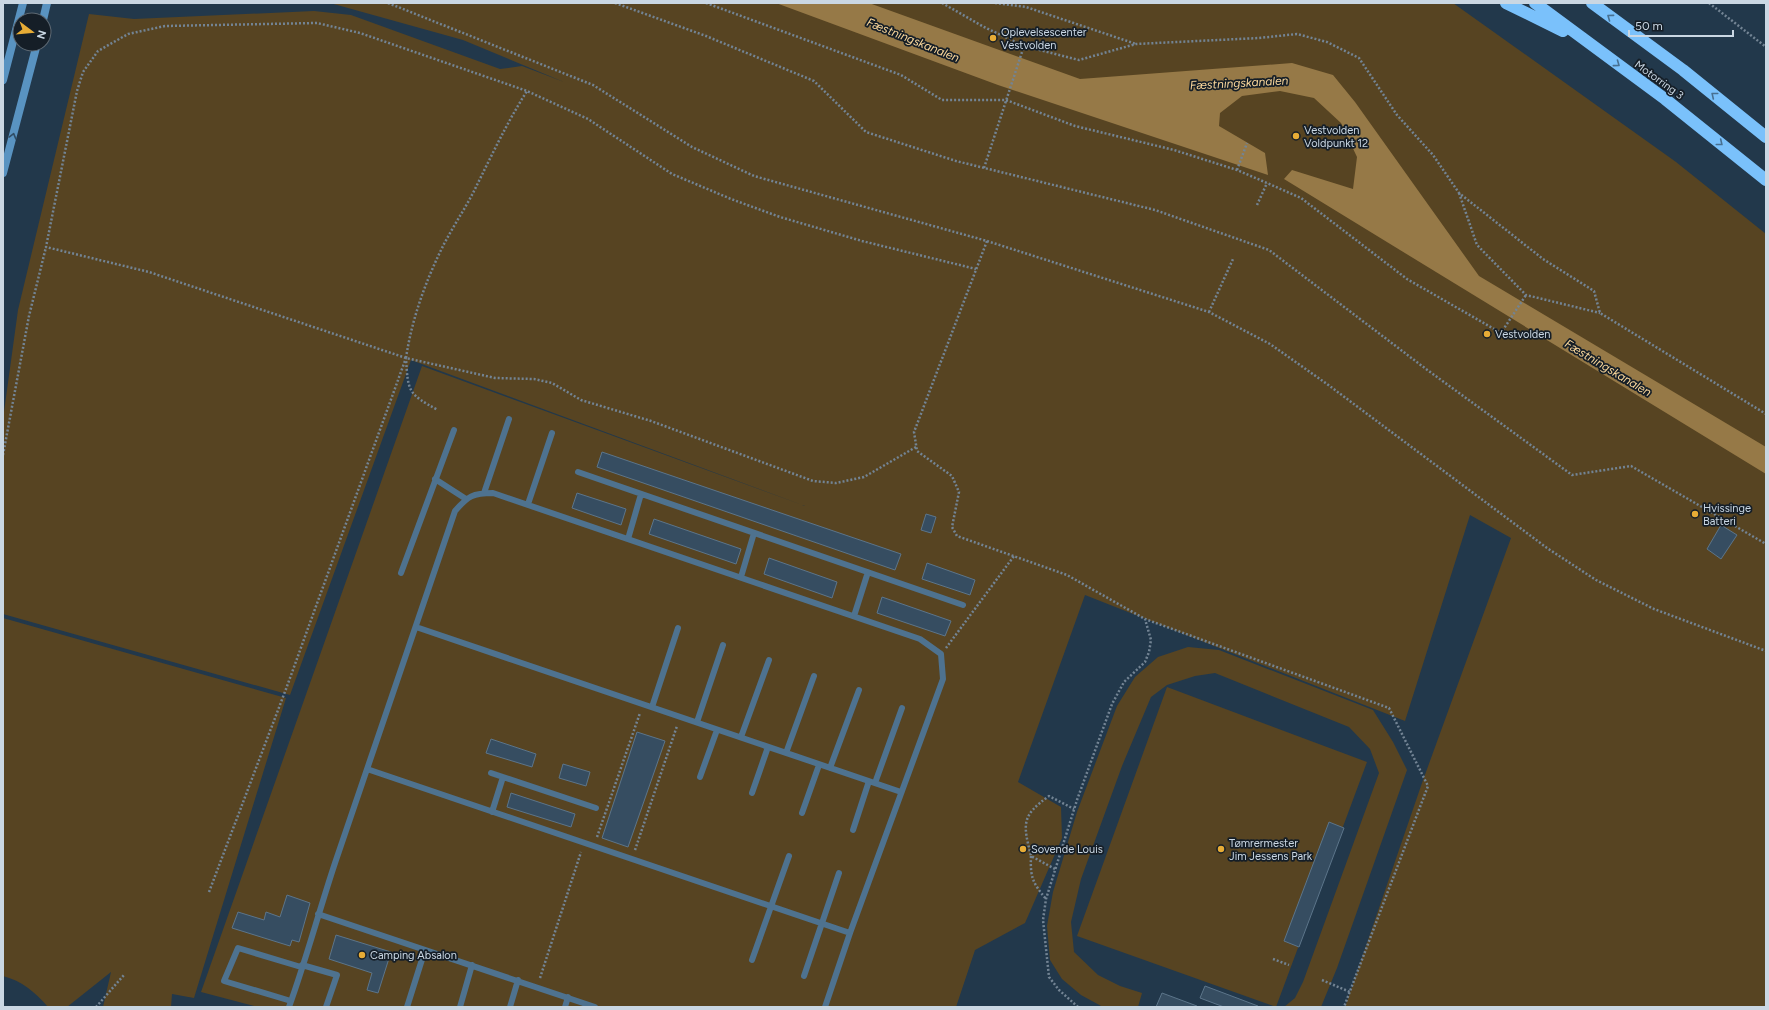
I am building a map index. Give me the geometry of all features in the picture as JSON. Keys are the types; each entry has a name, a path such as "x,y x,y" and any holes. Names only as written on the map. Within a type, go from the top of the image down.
{"highway":[{"path":"1506,3 1585,42"},
{"name":"Motorring 3","path":"1535,3 1585,42 1665,99 1766,180"},
{"name":"Motorring 3","path":"1592,3 1683,70 1766,137"}],"main road":[{"path":"3,80 23,3"},
{"path":"3,173 35,52"}],"lane":[{"path":"484,492 509,419"},
{"path":"401,573 454,430"},
{"path":"528,504 552,433"},
{"path":"578,472 964,605"},
{"path":"435,479 466,499"},
{"path":"326,1007 337,975 302,966 238,948 224,981 290,1004 302,966 318,914 455,511 466,499 474,494 493,492 920,639 941,654 943,679 850,933 825,1007"},
{"path":"628,538 641,494"},
{"path":"741,578 754,533"},
{"path":"854,616 868,572"},
{"path":"416,627 901,792"},
{"path":"652,707 678,628"},
{"path":"697,722 724,645"},
{"path":"741,737 769,660"},
{"path":"786,753 814,676"},
{"path":"830,768 859,690"},
{"path":"853,830 902,708"},
{"path":"700,777 716,730"},
{"path":"752,793 768,747"},
{"path":"802,813 819,765"},
{"path":"367,769 631,860 850,933"},
{"path":"491,773 596,808"},
{"path":"492,812 503,777"},
{"path":"752,960 789,856"},
{"path":"804,976 839,873"},
{"path":"318,914 596,1007"},
{"path":"407,1007 425,950"},
{"path":"460,1007 472,965"},
{"path":"510,1007 518,980"},
{"path":"565,1007 568,997"}],"path":[{"path":"388,3 593,85 692,146 754,176 986,241 1209,312 1277,348 1547,548 1596,580 1654,609 1766,651"},
{"path":"615,3 706,36 814,81 866,132 956,161 1155,210 1268,250 1426,369 1572,475 1631,466 1766,544"},
{"path":"706,3 901,75 942,100 1006,100 1075,126 1174,150 1237,170 1300,198 1407,279 1501,333 1526,295"},
{"path":"942,3 984,28 1024,46 1078,60 1136,44 1259,38 1297,34 1327,42 1360,58 1397,115 1433,155 1459,193 1477,245 1526,295 1600,313 1766,414"},
{"path":"995,3 1026,7 1136,44"},
{"path":"1709,3 1766,46"},
{"path":"3,454 29,316 46,247 77,91 83,72 98,51 128,34 165,26 317,23 360,34 527,92 588,119 672,174 731,199 780,217 976,269"},
{"path":"984,168 1024,46"},
{"path":"438,410 416,398 407,382 406,358 409,335 425,285 444,244 471,196 517,107 527,92"},
{"path":"1237,170 1247,143"},
{"path":"1257,205 1267,183"},
{"path":"1459,193 1543,259 1594,291 1600,313"},
{"path":"986,241 914,432 917,452 952,476 959,492 952,527 957,536 1067,575 1145,619 1389,708 1428,786 1344,1007"},
{"path":"46,247 149,272 406,358 495,378 534,379 552,383 581,400 651,421 814,482 836,483 864,477 916,446"},
{"path":"1209,312 1233,259"},
{"path":"209,892 286,689 406,358"},
{"path":"941,654 1014,556"},
{"path":"1078,1007 1059,990 1049,977 1043,920 1046,899 1074,809 1112,704 1124,682 1145,662 1149,652 1151,640 1145,619"},
{"path":"594,847 643,704"},
{"path":"631,860 680,717"},
{"path":"1046,899 1033,882 1031,876 1031,856 1025,830 1026,820 1033,808 1049,796 1074,809"},
{"path":"537,987 584,844"},
{"path":"1031,856 1055,869"},
{"path":"1273,959 1289,965"},
{"path":"96,1007 124,975"},
{"path":"1322,980 1350,992"}],"shaded area":[{"path":"330,3 1453,3 1676,162 1766,234 1766,1007 1345,1007 1422,783 1511,538 1470,515 1405,721 1085,595 1018,782 1061,807 1062,838 1025,923 975,950 956,1007 258,1007 201,992 422,366 805,506 411,360 290,695 3,614 3,419 18,310 89,14 134,19 314,11 351,15 500,69 522,66 564,82 463,40"},
{"path":"3,618 286,698 194,998 172,994 171,1007 103,1007 111,972 67,1007 48,1007 28,988 10,978 3,976"},
{"path":"1188,647 1219,650 1373,710 1393,742 1407,770 1337,968 1321,1007 1284,1007 1295,998 1303,982 1379,773 1370,749 1349,727 1215,673 1195,676 1167,685 1151,697 1122,766 1081,879 1071,922 1074,952 1098,975 1120,986 1142,993 1138,1007 1103,1007 1081,995 1062,979 1050,960 1047,926 1053,892 1077,812 1117,706 1135,677 1158,657"},
{"name":"Tømrermester Jim Jessens Park","path":"1167,687 1367,762 1276,1007 1077,936"}],"water":[{"name":"Fæstningskanalen","path":"776,3 869,3 1080,79 1292,63 1333,75 1355,102 1479,276 1766,447 1766,474 1284,179 1292,170 1353,189 1357,157 1341,123 1314,98 1280,91 1242,96 1220,113 1219,126 1265,153 1268,175 998,85"}],"building":[{"path":"602,452 901,554 895,570 597,467"},
{"path":"577,493 626,509 621,525 572,508"},
{"path":"926,514 936,517 931,533 921,530"},
{"path":"654,519 741,549 736,564 649,534"},
{"path":"1721,525 1737,535 1721,559 1707,549"},
{"path":"769,558 837,582 832,598 764,574"},
{"path":"927,563 975,580 970,595 922,579"},
{"path":"882,597 951,621 945,636 877,613"},
{"path":"637,732 665,741 628,847 602,838"},
{"path":"491,739 536,754 532,767 486,753"},
{"path":"563,764 590,772 586,786 559,778"},
{"path":"511,793 575,814 571,827 507,807"},
{"path":"1329,822 1344,828 1299,947 1284,941"},
{"path":"287,895 310,903 299,942 292,940 290,946 232,928 238,912 264,920 266,912 280,917"},
{"path":"336,935 391,952 378,993 367,990 372,973 329,959"},
{"path":"1205,986 1258,1007 1224,1007 1200,998"},
{"path":"1162,993 1197,1006 1197,1007 1156,1007"}],"place":[{"name":"Oplevelsescenter Vestvolden","path":"993,38"},
{"name":"Vestvolden Voldpunkt 12","path":"1296,136"},
{"name":"Vestvolden","path":"1487,334"},
{"name":"Hvissinge Batteri","path":"1695,514"},
{"name":"Sovende Louis","path":"1023,849"},
{"name":"Tømrermester Jim Jessens Park","path":"1221,849"},
{"name":"Camping Absalon","path":"362,955"}]}
